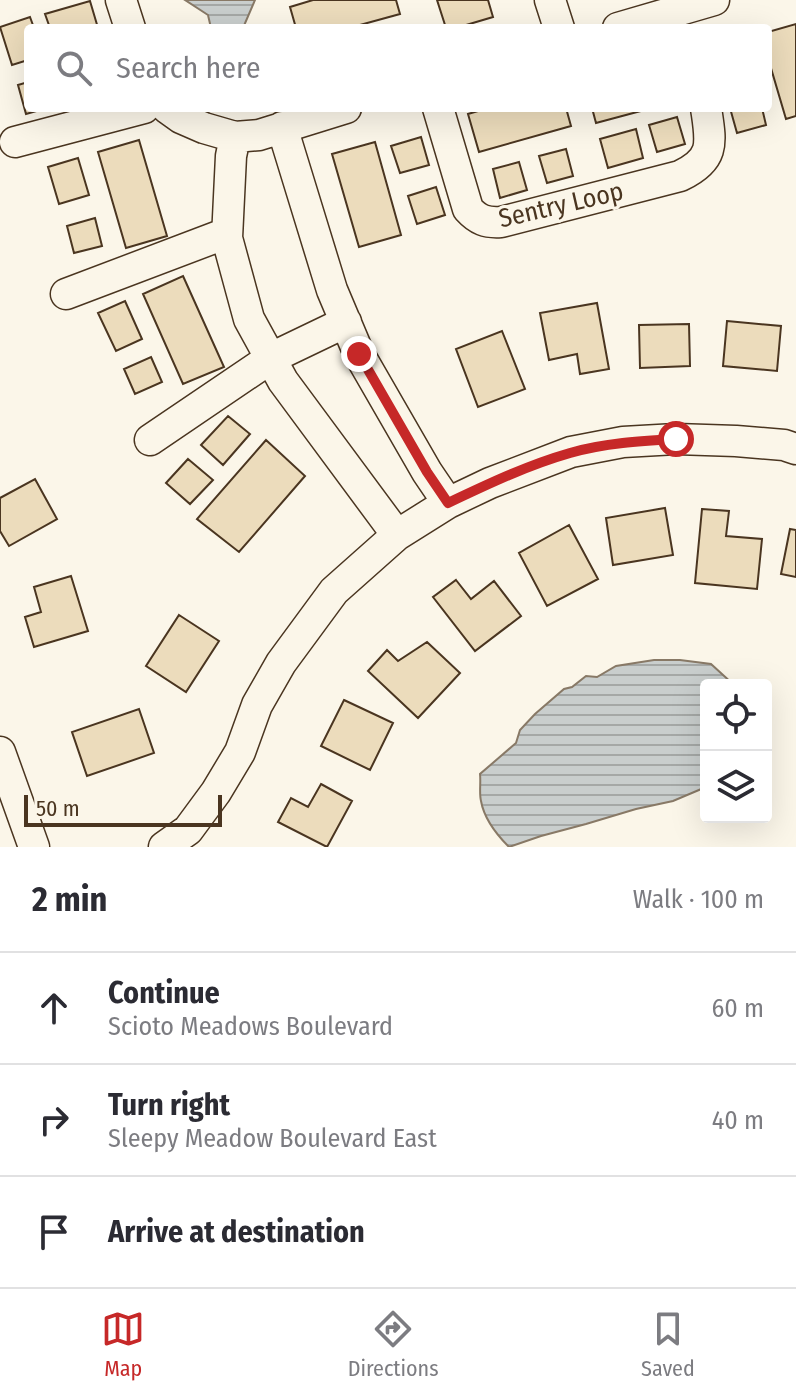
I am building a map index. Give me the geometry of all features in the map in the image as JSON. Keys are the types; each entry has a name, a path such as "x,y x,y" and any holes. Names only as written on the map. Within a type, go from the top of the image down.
{"street":[{"path":"121,0 129,24"},
{"path":"550,0 558,24"},
{"path":"638,24 697,12"},
{"path":"15,142 129,112"},
{"path":"173,112 204,128 235,137 259,135 333,112"},
{"name":"Sentry Loop","path":"439,112 468,209 476,218 489,223 680,176 697,168 708,154 710,136 707,112"},
{"path":"282,127 332,290 346,322 367,367 448,503"},
{"path":"235,137 231,156 227,238 249,319 283,381 397,535"},
{"path":"66,294 227,233"},
{"path":"150,440 271,358 346,322"},
{"path":"164,847 188,830 216,792 240,752 257,705 281,663 334,591 397,535 448,503 571,452 623,442 676,439 784,445 796,449"},
{"path":"0,752 34,847"}],"shaded area":[{"path":"185,0 255,0 245,24 210,24 208,15"},
{"path":"654,660 680,660 711,664 727,679 700,679 700,790 673,801 509,847 485,814 480,798 480,774 516,743 520,730 564,689 586,676 597,677 616,666"}],"building":[{"path":"313,0 396,0 400,14 364,24 295,24 290,7"},
{"path":"437,0 488,0 493,17 469,24 445,24"},
{"path":"90,1 97,24 49,24 45,14"},
{"path":"30,17 33,24 24,24 24,61 12,65 0,27"},
{"path":"796,24 796,116 786,119 772,72 772,31"},
{"path":"24,83 24,107 18,85"},
{"path":"567,112 571,126 479,152 468,114"},
{"path":"593,112 637,112 596,123"},
{"path":"731,112 763,112 766,125 737,133"},
{"path":"677,117 685,144 657,152 649,125"},
{"path":"636,129 643,158 608,168 600,139"},
{"path":"421,137 429,165 400,173 391,146"},
{"path":"139,140 167,236 126,248 98,152"},
{"path":"375,142 401,235 359,247 332,154"},
{"path":"566,149 573,176 547,183 539,156"},
{"path":"78,158 89,195 59,204 48,167"},
{"path":"519,162 527,190 500,198 493,169"},
{"path":"436,187 445,215 417,224 408,196"},
{"path":"95,218 102,246 74,253 67,226"},
{"path":"183,276 224,367 183,384 143,294"},
{"path":"125,301 142,339 116,351 98,313"},
{"path":"597,303 609,369 580,374 577,354 549,360 540,313"},
{"path":"727,321 781,326 777,371 723,366"},
{"path":"689,324 690,366 640,368 639,325"},
{"path":"502,331 525,389 478,407 456,349"},
{"path":"151,357 162,382 135,394 124,369"},
{"path":"228,416 250,434 223,465 201,445"},
{"path":"266,440 305,476 239,552 197,519"},
{"path":"188,459 213,480 190,504 166,483"},
{"path":"35,479 57,519 9,546 0,531 0,498"},
{"path":"665,508 673,555 613,565 606,518"},
{"path":"702,509 729,511 726,536 762,539 757,589 695,583"},
{"path":"569,525 598,579 547,606 519,553"},
{"path":"790,529 796,530 796,577 781,574"},
{"path":"71,576 88,631 34,647 25,617 41,612 34,587"},
{"path":"456,580 471,599 494,581 521,616 475,651 433,597"},
{"path":"179,615 219,641 186,692 146,666"},
{"path":"427,642 460,673 418,718 368,671 387,650 398,661"},
{"path":"344,700 393,723 370,770 321,746"},
{"path":"139,709 154,753 87,776 72,732"},
{"path":"321,784 352,801 327,847 278,822 291,798 308,807"}],"route":[{"path":"359,354 448,503 571,452 623,442 676,439"}]}
